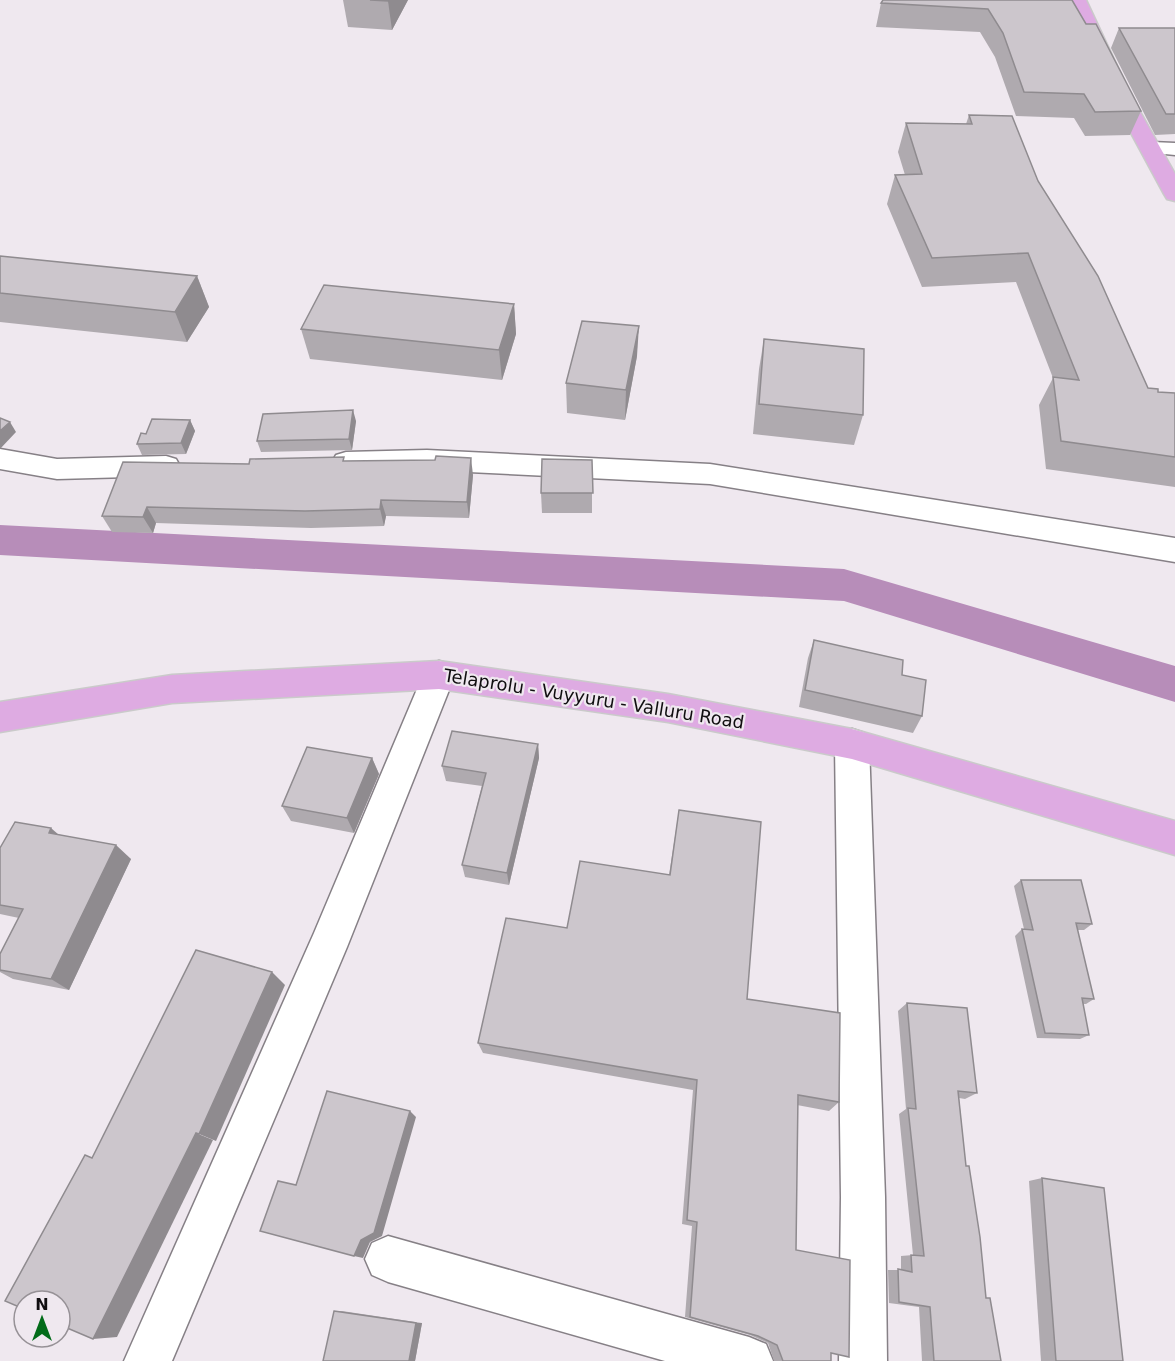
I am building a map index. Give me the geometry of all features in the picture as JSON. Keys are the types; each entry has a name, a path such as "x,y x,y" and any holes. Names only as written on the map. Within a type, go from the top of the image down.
{"main road":[{"path":"1077,0 1120,94 1152,148 1175,194"},
{"name":"Telaprolu - Vuyyuru - Valluru Road","path":"0,717 172,688 439,675 668,708 852,744 1175,838"}],"street":[{"path":"1152,148 1175,149"},
{"path":"0,459 57,469 188,466"},
{"path":"319,462 426,459 710,474 1175,550"},
{"path":"148,1361 328,947 439,675"},
{"path":"852,744 862,1197 863,1361"},
{"path":"388,1258 749,1361"}],"building":[{"path":"883,0 1072,0 1086,24 1096,24 1141,111 1095,112 1084,94 1024,92 1003,33 988,9 881,3"},
{"path":"1119,28 1175,28 1175,114 1166,114"},
{"path":"969,115 1012,116 1038,181 1098,276 1148,388 1158,389 1158,392 1175,393 1175,457 1061,441 1053,377 1079,380 1028,253 932,258 895,175 922,174 906,123 972,124"},
{"path":"0,256 197,276 175,312 0,293"},
{"path":"324,285 514,304 499,350 301,329"},
{"path":"582,321 639,326 626,390 566,383"},
{"path":"764,339 864,349 863,415 759,404"},
{"path":"353,410 349,439 257,441 263,414"},
{"path":"0,418 10,422 0,431"},
{"path":"152,419 190,420 181,443 137,444 141,433 146,434"},
{"path":"436,456 471,458 467,502 381,500 380,509 305,511 147,507 143,517 102,516 123,462 249,464 250,459 344,457 343,461 435,460"},
{"path":"542,459 592,460 593,493 541,493"},
{"path":"814,640 903,660 902,675 926,680 922,716 805,690"},
{"path":"452,731 538,744 507,873 462,865 486,773 442,766"},
{"path":"307,747 372,758 347,818 282,806"},
{"path":"679,810 761,822 747,999 840,1013 839,1102 798,1095 796,1250 850,1260 849,1357 831,1353 831,1361 783,1361 777,1345 758,1336 690,1317 697,1222 687,1220 697,1080 478,1043 506,918 567,928 580,861 670,875"},
{"path":"15,822 51,828 49,833 116,845 51,979 0,970 0,954 23,909 0,905 0,848"},
{"path":"1021,880 1081,880 1092,924 1076,923 1094,999 1082,998 1089,1035 1045,1033 1022,929 1033,930"},
{"path":"196,950 272,972 199,1134 196,1133 93,1339 72,1330 72,1289 12,1289 12,1304 5,1301 85,1155 92,1158"},
{"path":"907,1003 967,1008 977,1093 958,1091 966,1166 969,1166 980,1237 986,1298 990,1298 1001,1361 934,1361 930,1307 899,1302 898,1269 912,1272 911,1255 924,1256 908,1108 916,1109"},
{"path":"327,1091 410,1111 374,1233 361,1240 354,1256 260,1231 278,1181 296,1185"},
{"path":"1042,1178 1104,1188 1123,1361 1056,1361"},
{"path":"334,1311 416,1323 409,1361 323,1361"}],"waterway":[{"path":"0,540 844,585 1175,684"}]}
